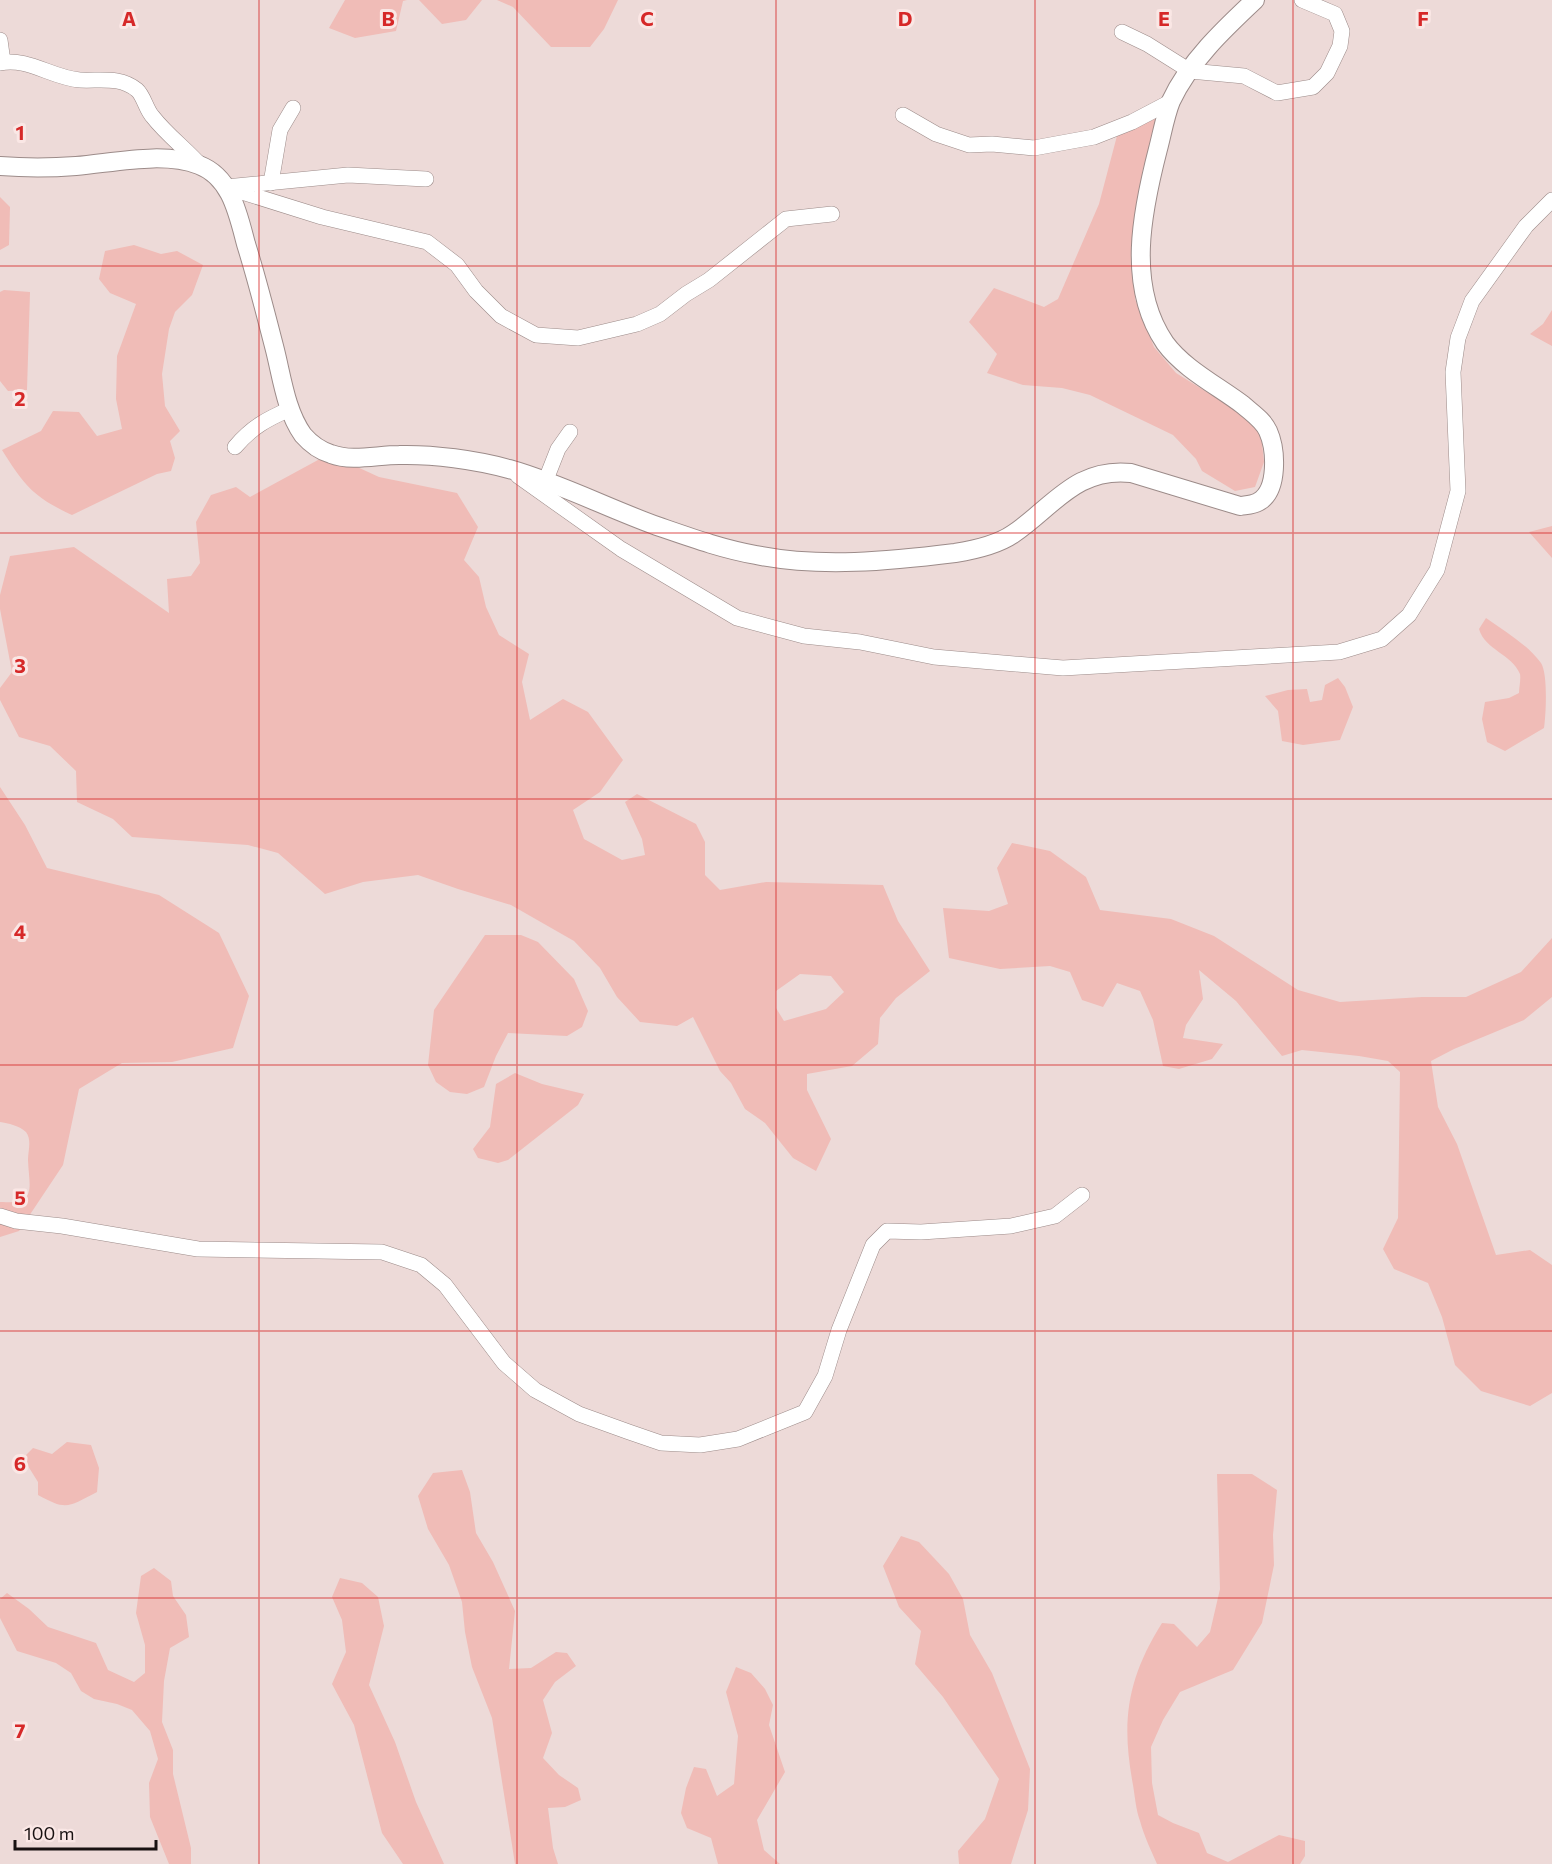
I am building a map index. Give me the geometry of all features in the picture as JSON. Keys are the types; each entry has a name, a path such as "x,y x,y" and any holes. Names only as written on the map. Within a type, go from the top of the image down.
{"main road":[{"path":"0,166 41,168 175,159 201,166 223,181 236,206 290,409 305,437 329,454 342,457 402,455 464,460 508,469 656,526 707,543 756,555 800,561 855,561 959,552 991,545 1012,536 1043,508 1075,485 1114,471 1131,473 1240,506 1258,503 1267,495 1273,480 1275,464 1268,431 1259,417 1188,365 1166,344 1151,316 1144,290 1140,252 1142,224 1152,171 1172,101 1190,71 1224,29 1255,0"}],"street":[{"path":"1122,33 1147,44 1190,71 1244,76 1277,93 1313,87 1327,73 1340,46 1342,31 1335,14 1302,0"},
{"path":"0,40 2,62 21,62 77,80 121,80 139,91 150,114 162,129 183,146 201,166"},
{"path":"903,115 936,134 969,145 992,144 1034,148 1094,137 1132,122 1172,101"},
{"path":"271,183 280,130 292,108"},
{"path":"226,187 348,175 426,180"},
{"path":"226,187 322,217 427,242 457,265 476,291 501,316 536,335 578,338 637,324 660,314 709,280 786,219 832,214"},
{"path":"508,469 621,549 737,618 804,636 860,642 934,657 1063,668 1339,652 1382,639 1408,615 1437,570 1458,491 1453,372 1458,338 1472,301 1526,226 1552,200"},
{"path":"236,447 248,431 267,419 290,409"},
{"path":"545,482 558,449 570,432"},
{"path":"0,1216 16,1221 62,1226 198,1249 382,1252 421,1265 445,1285 468,1319 504,1364 535,1390 579,1414 629,1432 662,1443 700,1445 738,1439 805,1412 825,1376 839,1330 873,1245 887,1231 921,1233 1011,1226 1055,1216 1082,1195"}],"shaded area":[{"path":"345,0 407,0 403,1 396,31 355,38 329,28"},
{"path":"419,0 482,0 466,20 442,24"},
{"path":"497,0 618,0 604,29 590,47 551,47 513,7"},
{"path":"1165,109 1143,168 1134,247 1135,299 1154,347 1176,373 1260,425 1264,462 1255,487 1235,491 1202,471 1196,459 1173,435 1090,395 1062,388 1023,385 987,373 997,354 969,322 994,288 1044,307 1058,299 1099,204 1118,132"},
{"path":"0,197 10,207 9,245 0,250"},
{"path":"134,245 161,254 177,251 203,265 192,295 175,312 169,329 162,374 165,406 180,431 170,441 175,458 171,471 157,474 72,515 48,502 31,489 2,450 41,431 53,411 79,412 97,436 122,429 116,399 117,356 136,304 110,293 99,279 105,251"},
{"path":"4,290 30,292 27,390 8,391 0,381 0,292"},
{"path":"1552,310 1552,346 1530,334 1543,324"},
{"path":"329,454 379,477 457,493 478,527 464,560 479,577 486,607 499,635 529,654 522,682 530,720 563,699 588,712 623,760 600,792 573,810 584,839 622,860 645,855 642,839 625,802 637,794 696,824 705,842 705,875 720,890 766,882 883,885 898,921 930,971 896,998 880,1018 878,1044 852,1066 807,1074 807,1090 831,1139 816,1171 793,1158 765,1123 745,1109 731,1083 720,1071 693,1017 677,1026 640,1022 617,997 600,968 574,941 511,905 418,875 363,882 325,894 278,853 248,845 132,837 113,819 77,802 76,771 50,746 19,737 0,700 0,688 12,672 0,609 0,595 10,556 74,547 169,613 167,579 191,576 200,563 196,522 211,495 236,487 250,497","holes":["800,974 831,976 844,992 826,1009 784,1021 776,1008 776,991"]},
{"path":"1552,526 1552,558 1529,532"},
{"path":"1486,618 1529,650 1541,663 1545,676 1544,728 1505,751 1487,742 1482,719 1485,702 1509,698 1519,693 1520,674 1511,661 1492,647 1482,636 1479,629"},
{"path":"1338,678 1345,687 1353,707 1340,740 1303,745 1282,741 1278,711 1265,696 1288,690 1307,689 1310,702 1322,700 1325,685"},
{"path":"0,787 25,825 47,868 159,895 219,933 249,996 233,1048 172,1062 122,1063 79,1089 63,1165 19,1231 0,1237 0,1202 21,1200 26,1197 30,1186 28,1135 17,1126 0,1122"},
{"path":"1012,843 1050,851 1086,877 1100,910 1171,919 1214,936 1298,990 1340,1002 1466,997 1521,972 1552,938 1552,997 1524,1020 1431,1061 1438,1107 1457,1144 1496,1255 1530,1250 1552,1265 1552,1393 1530,1406 1481,1391 1455,1365 1442,1317 1428,1283 1394,1269 1383,1249 1398,1218 1400,1072 1388,1061 1302,1050 1282,1056 1236,1001 1199,970 1203,999 1186,1025 1183,1038 1223,1044 1212,1059 1179,1069 1163,1066 1153,1020 1140,991 1117,983 1103,1007 1082,1000 1070,972 1050,966 1000,969 949,958 943,908 989,911 1008,904 997,868"},
{"path":"485,935 521,935 538,942 574,979 588,1011 582,1027 567,1036 508,1033 484,1087 467,1094 450,1092 436,1082 428,1065 434,1010"},
{"path":"515,1073 542,1084 584,1094 578,1105 508,1160 498,1163 478,1158 473,1149 490,1127 496,1084"},
{"path":"67,1442 91,1445 99,1468 97,1492 73,1504 62,1505 38,1495 38,1482 23,1458 33,1448 52,1454"},
{"path":"462,1470 470,1492 476,1533 493,1562 515,1611 509,1669 531,1668 556,1652 567,1653 576,1666 555,1682 543,1700 552,1733 543,1758 559,1775 578,1788 581,1800 565,1807 548,1808 553,1848 558,1864 515,1864 492,1718 472,1667 462,1602 449,1565 428,1529 418,1496 433,1473"},
{"path":"1217,1474 1252,1474 1277,1490 1273,1535 1274,1565 1262,1623 1233,1670 1180,1692 1163,1720 1151,1747 1152,1783 1158,1815 1199,1833 1207,1853 1228,1862 1279,1835 1305,1841 1305,1856 1300,1864 1157,1864 1138,1812 1129,1762 1128,1741 1128,1720 1134,1682 1150,1643 1162,1623 1174,1624 1197,1647 1210,1632 1220,1589"},
{"path":"901,1536 919,1542 949,1574 963,1599 970,1635 992,1673 1030,1769 1028,1810 1011,1864 959,1864 958,1851 985,1819 999,1779 943,1697 915,1664 921,1631 899,1607 883,1566"},
{"path":"154,1568 171,1581 173,1596 186,1615 189,1637 170,1648 164,1681 162,1722 173,1750 173,1774 191,1848 191,1864 169,1864 150,1817 149,1783 158,1759 150,1731 132,1710 94,1699 81,1691 71,1673 56,1663 17,1651 0,1618 0,1599 7,1593 48,1627 96,1643 108,1670 134,1682 145,1673 145,1645 136,1613 141,1576"},
{"path":"340,1578 362,1583 378,1597 384,1626 369,1685 395,1742 416,1802 444,1864 403,1864 382,1833 354,1725 332,1684 346,1652 342,1620 332,1597"},
{"path":"736,1667 751,1673 765,1689 773,1705 769,1725 785,1772 757,1820 764,1850 780,1864 718,1864 711,1838 687,1828 681,1813 686,1788 694,1767 706,1769 717,1796 734,1784 738,1736 726,1692"}]}
